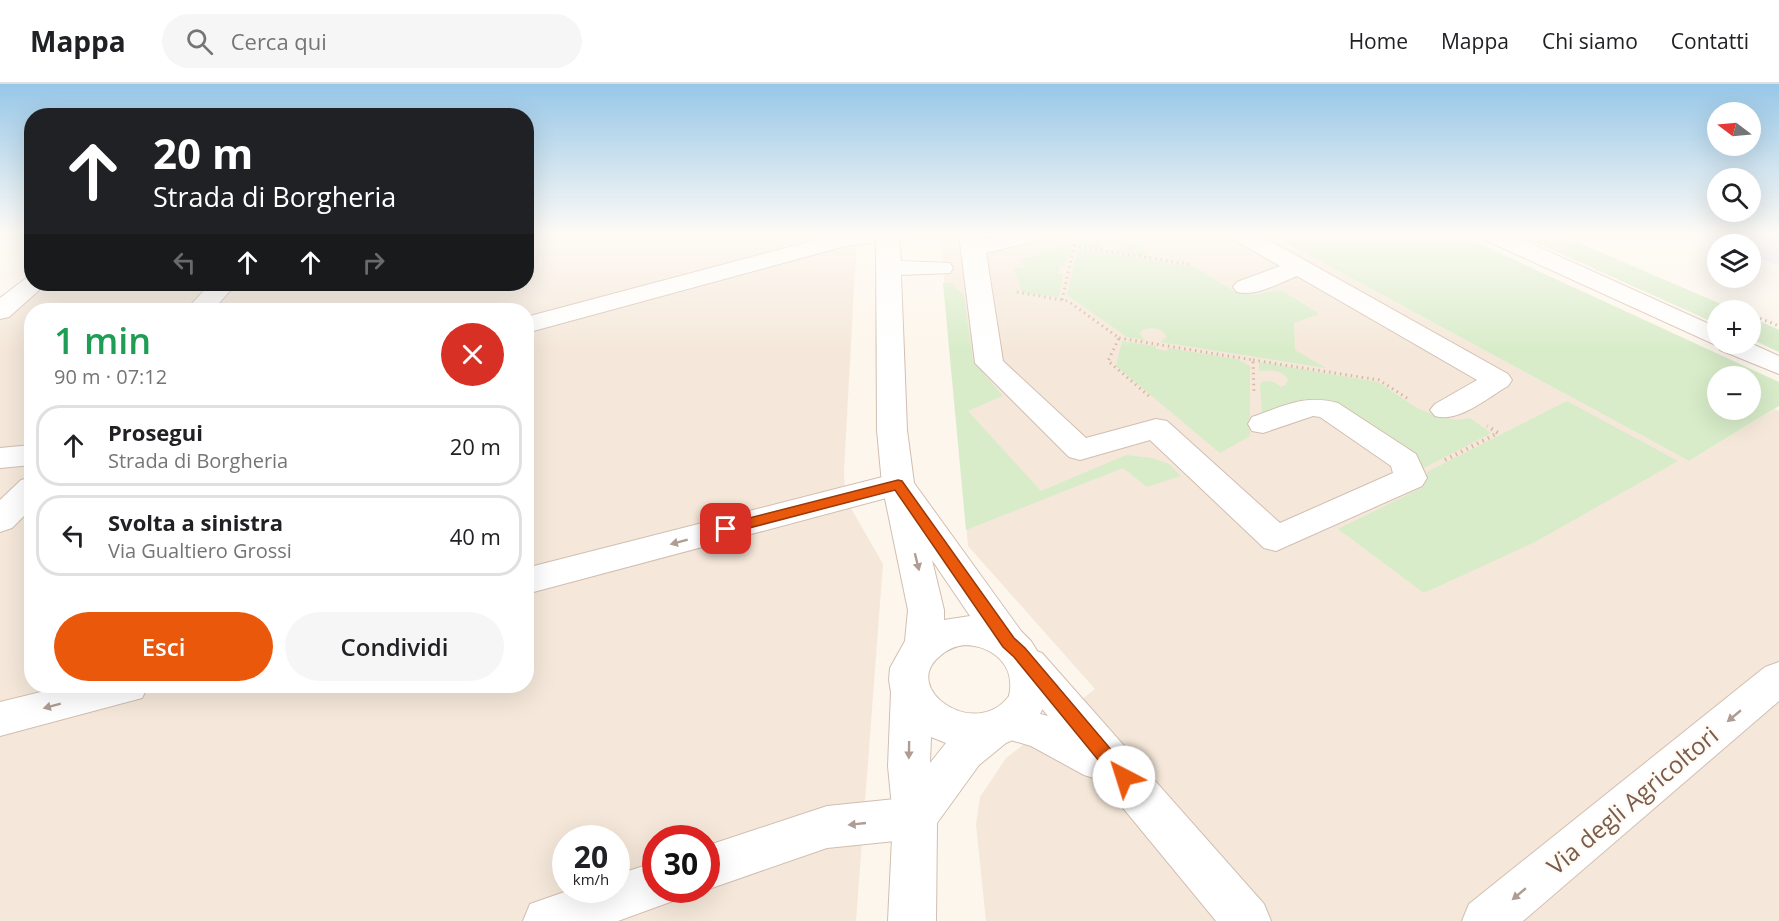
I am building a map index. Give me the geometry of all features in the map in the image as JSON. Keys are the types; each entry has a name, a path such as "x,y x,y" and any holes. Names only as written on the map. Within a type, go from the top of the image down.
{"street":[{"path":"534,323 718,273"},
{"path":"889,273 892,430 898,484 926,610 924,645"},
{"path":"976,273 989,363 1080,450 1156,428 1276,539 1411,478 1405,461 1328,409 1311,407 1258,414"},
{"path":"1246,287 1283,273"},
{"path":"1310,273 1497,380 1449,408"},
{"path":"1576,273 1707,333"},
{"path":"0,311 25,291"},
{"path":"206,303 217,291"},
{"path":"1752,354 1779,366"},
{"path":"0,458 24,456"},
{"path":"534,579 898,484"},
{"path":"898,484 1018,653 1247,921"},
{"path":"0,520 24,496"},
{"path":"720,863 827,827 915,818 964,752 1026,706 1032,685 1018,653 988,633 965,630 943,634 924,645 913,658 908,674 911,691 909,766 915,818 912,921"},
{"name":"Via degli Agricoltori","path":"1486,921 1779,678"},
{"path":"911,691 921,710 942,724 967,731 1001,726 1034,727 1053,735 1124,777"},
{"path":"0,719 101,693"},
{"path":"547,921 642,890"}],"path":[{"path":"1013,273 1018,294 1068,301 1119,338 1253,360 1258,414"},
{"path":"1062,300 1068,273"},
{"path":"1761,319 1779,326"},
{"path":"1119,338 1108,361 1150,398"},
{"path":"1407,467 1428,468 1498,433 1449,408"}],"shaded area":[{"path":"534,273 855,273 844,471 845,493 852,510 883,564 856,921 0,921 0,304 24,289 24,291 534,291"},
{"path":"944,273 1342,273 1689,461 1757,420 1761,420 1761,417 1775,409 1779,411 1779,921 986,921 976,825 980,797 1006,758 1095,689 968,546"}],"green space":[{"path":"1015,273 1063,274 1059,297 1022,293"},
{"path":"1072,273 1204,273 1232,290 1253,295 1281,290 1319,314 1294,323 1295,350 1326,368 1160,342 1167,337 1162,331 1156,329 1142,330 1140,334 1145,340 1127,337 1067,295"},
{"path":"1342,273 1543,273 1707,349 1707,354 1718,354 1744,366 1707,366 1707,420 1756,420 1689,461"},
{"path":"1604,273 1649,273 1712,300 1707,300 1707,320"},
{"path":"943,283 952,283 964,296 973,361 1003,396 968,411 1041,491 1126,455 1152,458 1169,464 1181,476 1147,487 1123,468 966,530"},
{"path":"1761,322 1779,330 1779,352 1761,344"},
{"path":"1122,341 1156,346 1156,349 1167,351 1168,348 1237,359 1250,366 1250,436 1220,453 1116,366"},
{"path":"1259,362 1378,382 1417,408 1439,417 1458,420 1470,418 1491,433 1424,468 1368,427 1321,402 1310,400 1297,402 1262,417 1260,384 1264,381 1274,382 1281,387 1286,385 1288,379 1282,373 1275,371 1259,371"},
{"path":"1761,374 1779,382 1779,406 1761,417"},
{"path":"1567,401 1678,461 1535,542 1424,593 1338,529 1421,488 1427,472"}],"route":[{"path":"726,529 898,484 950,555 1008,642 1019,652 1124,777"}]}
